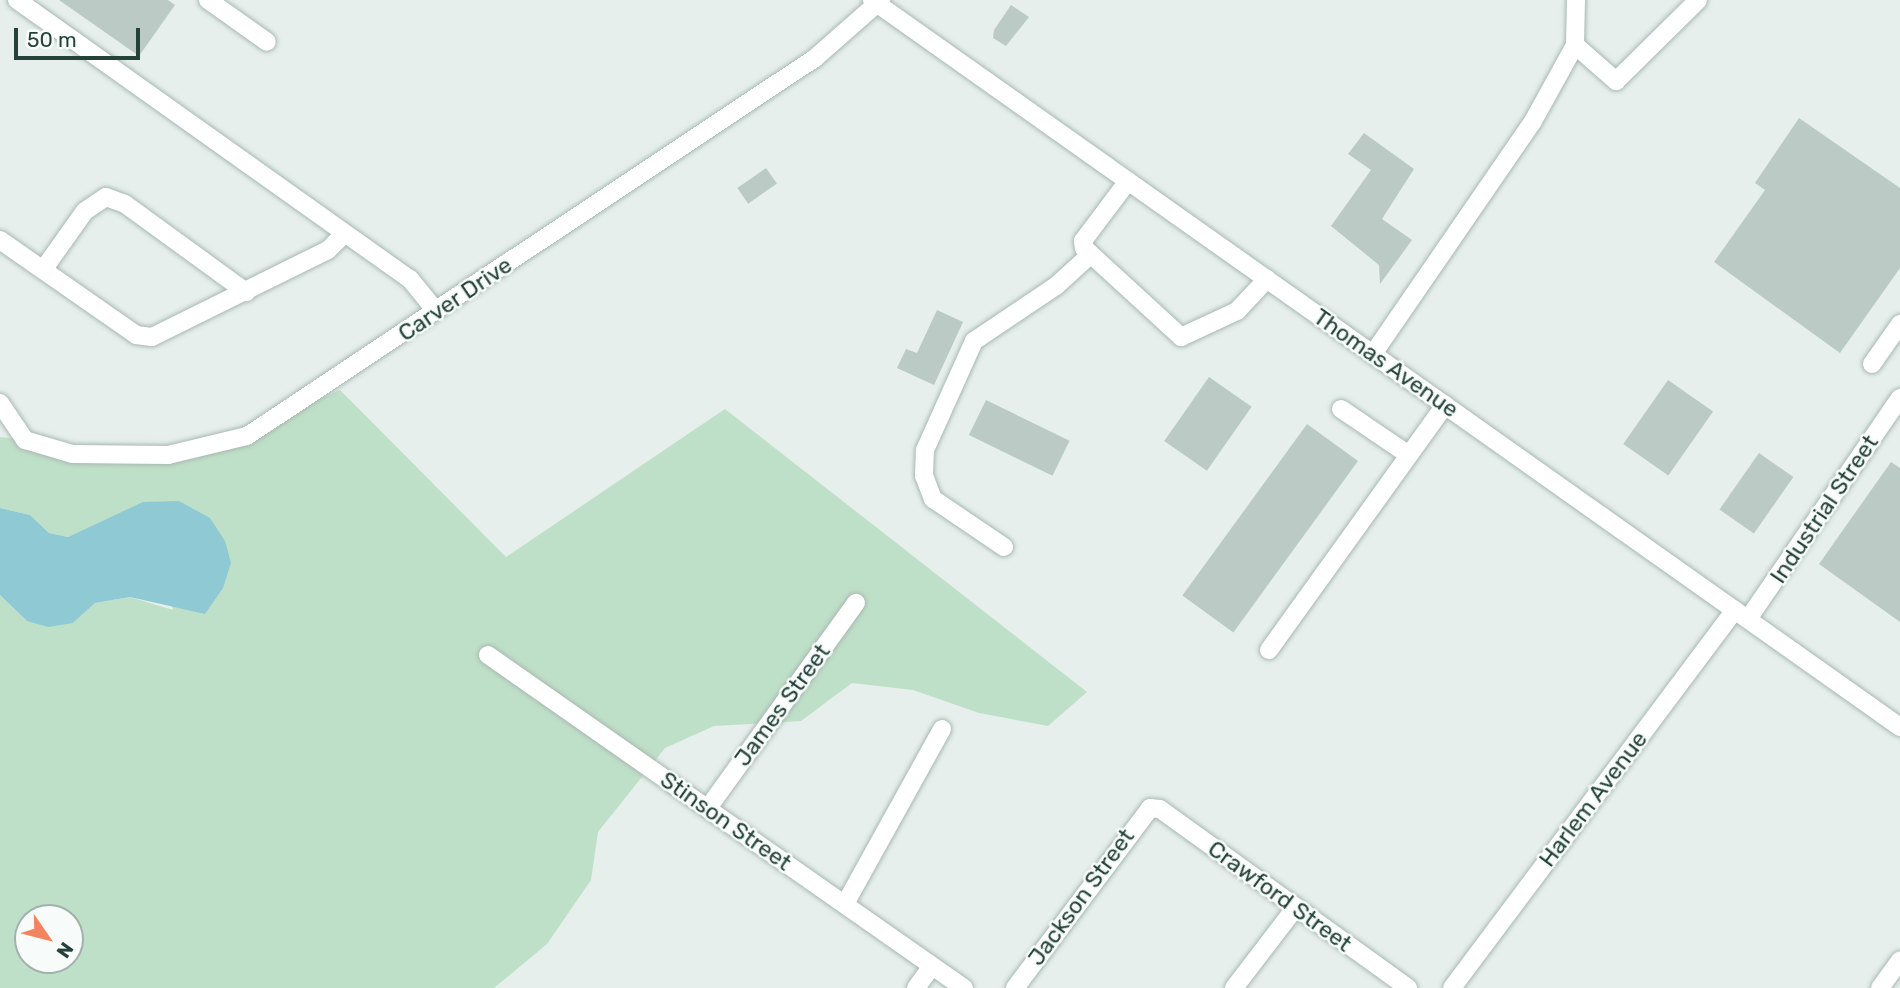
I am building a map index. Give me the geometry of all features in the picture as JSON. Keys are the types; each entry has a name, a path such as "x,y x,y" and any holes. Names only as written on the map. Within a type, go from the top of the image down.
{"street":[{"path":"17,0 343,235 410,279 436,311"},
{"path":"208,0 267,42"},
{"path":"1373,354 1532,123 1575,45 1576,0"},
{"path":"1575,45 1616,81 1698,0"},
{"name":"Thomas Avenue","path":"877,1 1900,727"},
{"name":"Carver Drive","path":"2,404 17,433 46,448 96,455 196,452 247,436 815,58 877,1"},
{"path":"1128,181 1083,241 1091,254 1181,337 1237,311 1267,279"},
{"path":"43,270 85,211 106,197 125,204 246,292"},
{"path":"0,240 136,335 152,337 328,250 343,235"},
{"path":"1004,547 933,499 924,476 925,450 974,341 1046,293 1091,254"},
{"path":"1872,364 1900,324"},
{"name":"Industrial Street","path":"1742,615 1900,398"},
{"path":"1269,650 1445,405"},
{"path":"1341,409 1409,455"},
{"name":"James Street","path":"708,808 856,603"},
{"name":"Harlem Avenue","path":"1452,988 1742,615"},
{"name":"Stinson Street","path":"488,655 964,988"},
{"path":"845,904 942,729"},
{"name":"Crawford Street","path":"1150,808 1160,809 1408,988"},
{"name":"Jackson Street","path":"1015,988 1150,808"},
{"path":"1234,988 1296,907"},
{"path":"1880,988 1900,960"},
{"path":"916,988 932,966"}],"green space":[{"path":"340,390 506,557 725,409 1087,692 1048,726 979,713 913,690 852,683 801,721 714,726 665,748 598,832 591,880 547,944 494,988 0,988 0,595 27,621 73,623 95,603 130,597 173,610 143,503 68,537 49,533 30,515 0,508 0,437 112,450 221,443"}],"water":[{"path":"179,501 210,518 225,541 231,563 223,588 205,614 130,597 95,603 73,623 48,627 27,621 0,595 0,508 30,515 49,533 68,537 143,502"}],"building":[{"path":"59,0 168,0 175,5 139,56"},
{"path":"1011,5 1029,17 1006,46 993,38 994,30"},
{"path":"1799,118 1900,188 1900,268 1840,353 1714,262 1765,190 1755,183"},
{"path":"1364,133 1414,169 1382,219 1412,240 1380,284 1379,265 1331,226 1371,170 1348,154"},
{"path":"766,168 777,184 748,204 737,188"},
{"path":"937,310 963,322 934,385 897,368 906,349 917,353"},
{"path":"1209,377 1252,407 1207,471 1164,441"},
{"path":"1668,380 1713,412 1668,475 1623,444"},
{"path":"986,400 1070,441 1052,476 969,435"},
{"path":"1307,424 1358,461 1233,633 1182,596"},
{"path":"1759,453 1793,477 1754,534 1719,510"},
{"path":"1891,462 1900,468 1900,622 1819,564"}]}
